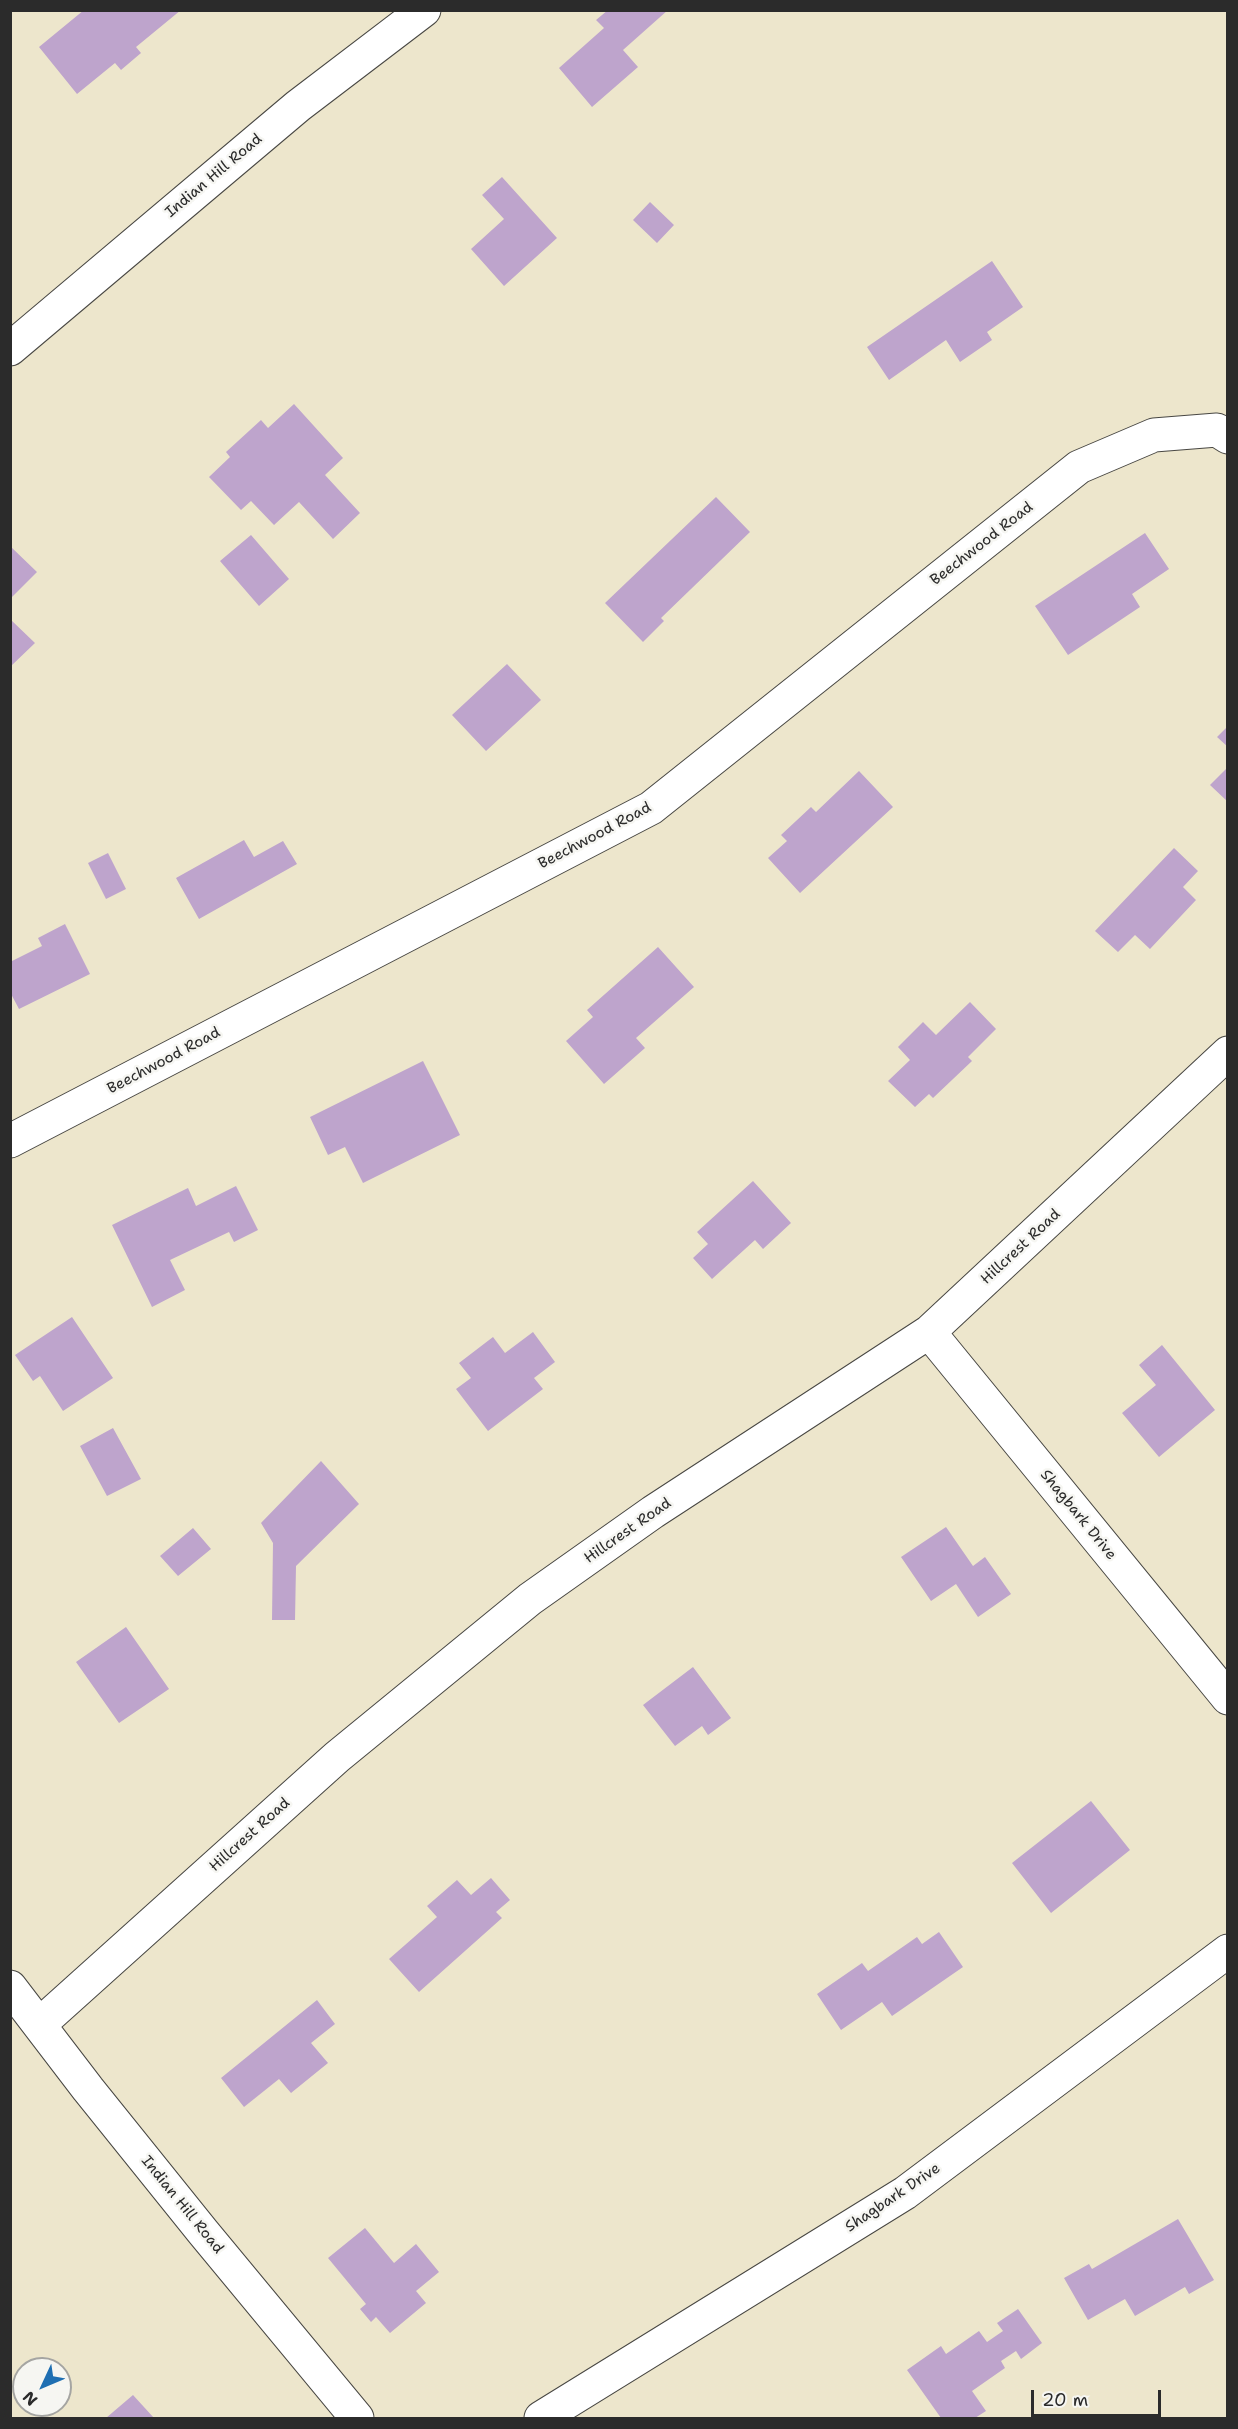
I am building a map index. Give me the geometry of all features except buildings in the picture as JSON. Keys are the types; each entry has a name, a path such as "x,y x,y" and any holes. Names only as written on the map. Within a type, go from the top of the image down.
{"street":[{"name":"Indian Hill Road","path":"10,348 298,106 424,10"},
{"name":"Beechwood Road","path":"10,1141 651,808 1079,467 1154,435 1217,430 1227,437"},
{"name":"Hillcrest Road","path":"40,2024 337,1756 530,1599 653,1512 929,1332 1227,1053"},
{"name":"Shagbark Drive","path":"929,1332 1227,1698"},
{"name":"Shagbark Drive","path":"541,2418 905,2193 1227,1951"},
{"name":"Indian Hill Road","path":"10,1987 174,2196 357,2418"}]}
